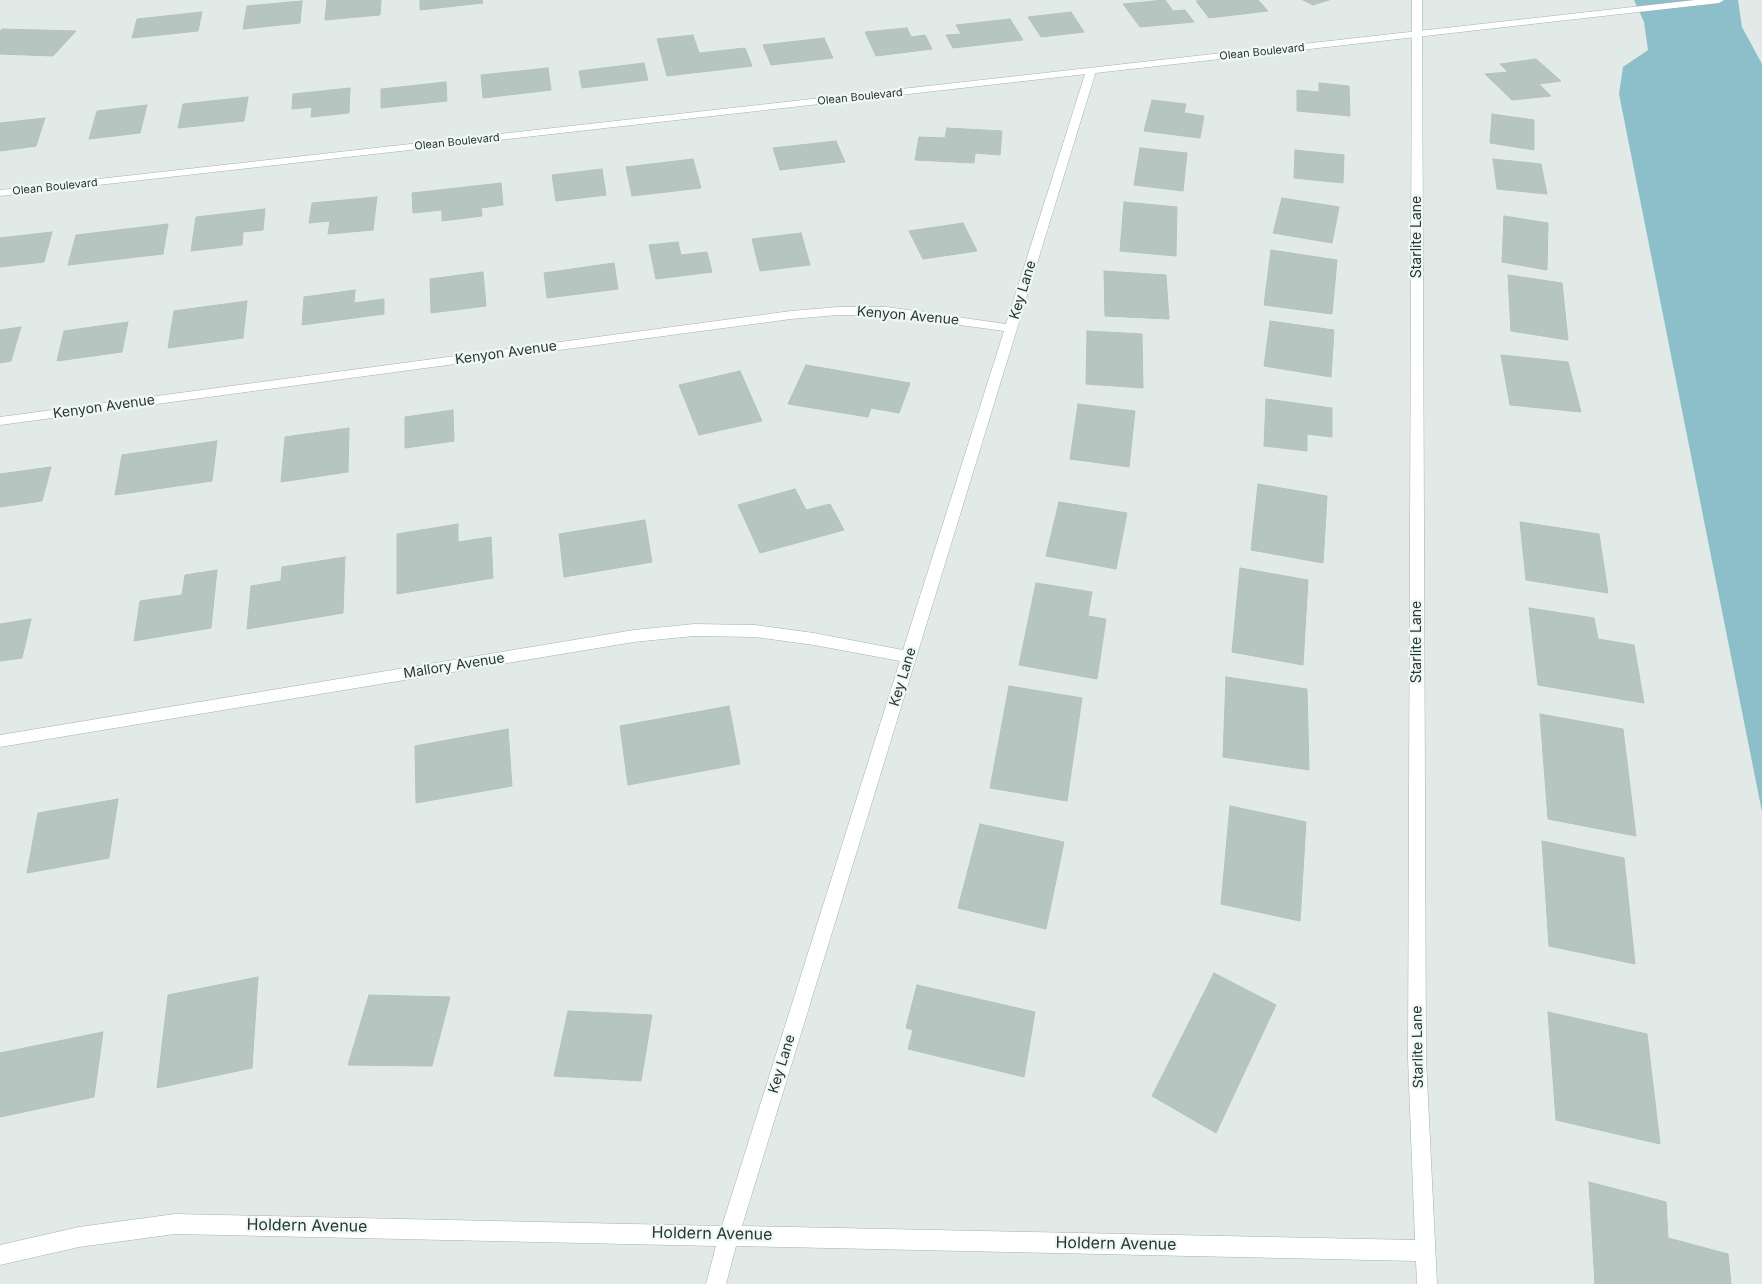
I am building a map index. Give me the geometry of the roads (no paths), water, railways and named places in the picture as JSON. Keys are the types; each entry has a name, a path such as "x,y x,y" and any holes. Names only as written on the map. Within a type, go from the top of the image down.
{"street":[{"name":"Starlite Lane","path":"1417,0 1417,1058 1427,1284"},
{"name":"Olean Boulevard","path":"0,193 1719,0"},
{"name":"Key Lane","path":"716,1284 729,1235 1091,70"},
{"name":"Kenyon Avenue","path":"0,421 838,310 887,311 1012,328"},
{"name":"Mallory Avenue","path":"0,741 634,636 694,630 755,631 814,639 909,657"},
{"name":"Holdern Avenue","path":"0,1254 79,1237 175,1224 1426,1251"}],"water":[{"path":"1634,0 1738,0 1742,27 1762,64 1762,812 1619,94 1623,67 1648,50 1644,22"}]}
